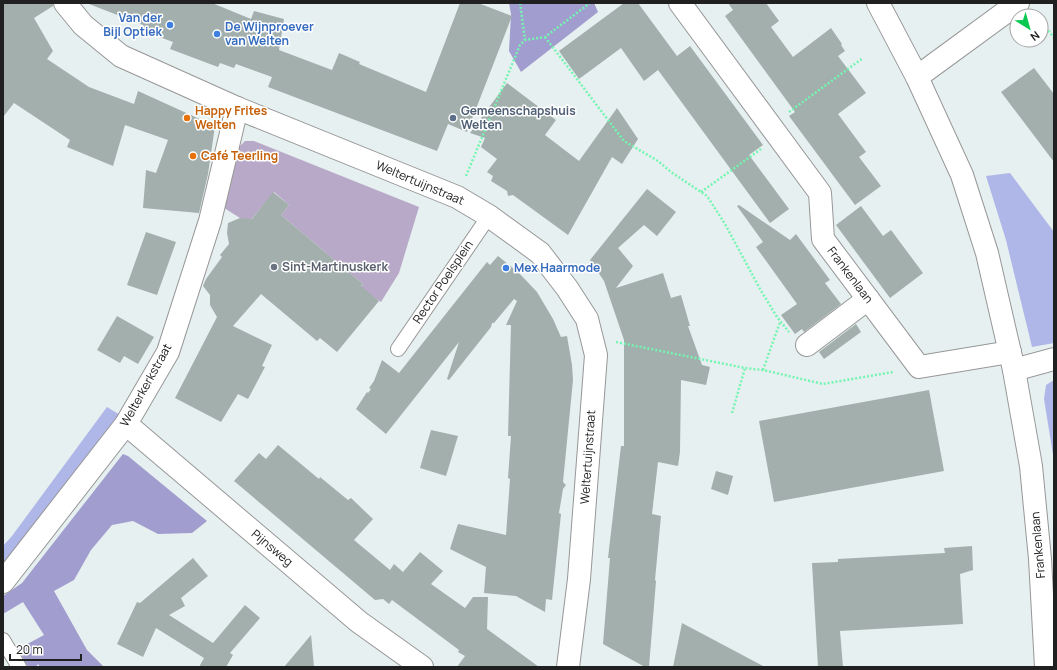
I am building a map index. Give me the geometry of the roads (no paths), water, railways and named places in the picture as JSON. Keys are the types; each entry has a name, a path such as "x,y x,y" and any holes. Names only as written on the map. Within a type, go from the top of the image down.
{"street":[{"name":"Weltertuijnstraat","path":"65,3 83,25 121,56 238,108 457,197 489,216 540,253 567,288 587,319 596,355 580,579 568,667"},
{"name":"Frankenlaan","path":"680,3 820,193 823,239 919,367 1012,361"},
{"name":"Frankenlaan","path":"878,3 917,77 962,174 987,253 1012,361 1031,466 1041,567 1046,667"},
{"path":"917,77 1018,3"},
{"name":"Welterkerkstraat","path":"3,582 10,575 126,424 168,352 210,221 238,108"},
{"path":"807,345 868,299"},
{"path":"1012,361 1054,359"},
{"name":"Pijnsweg","path":"126,424 359,622 422,667"}],"lane":[{"name":"Rector Poelsplein","path":"398,349 489,216"},
{"path":"3,640 19,667"}],"place":[{"name":"Van der Bijl Optiek","path":"170,25"},
{"name":"De Wijnproever van Welten","path":"217,34"},
{"name":"Happy Frites Welten","path":"187,118"},
{"name":"Gemeenschapshuis Welten","path":"453,118"},
{"name":"Café Teerling","path":"193,156"},
{"name":"Sint-Martinuskerk","path":"274,267"},
{"name":"Mex Haarmode","path":"506,268"}]}
